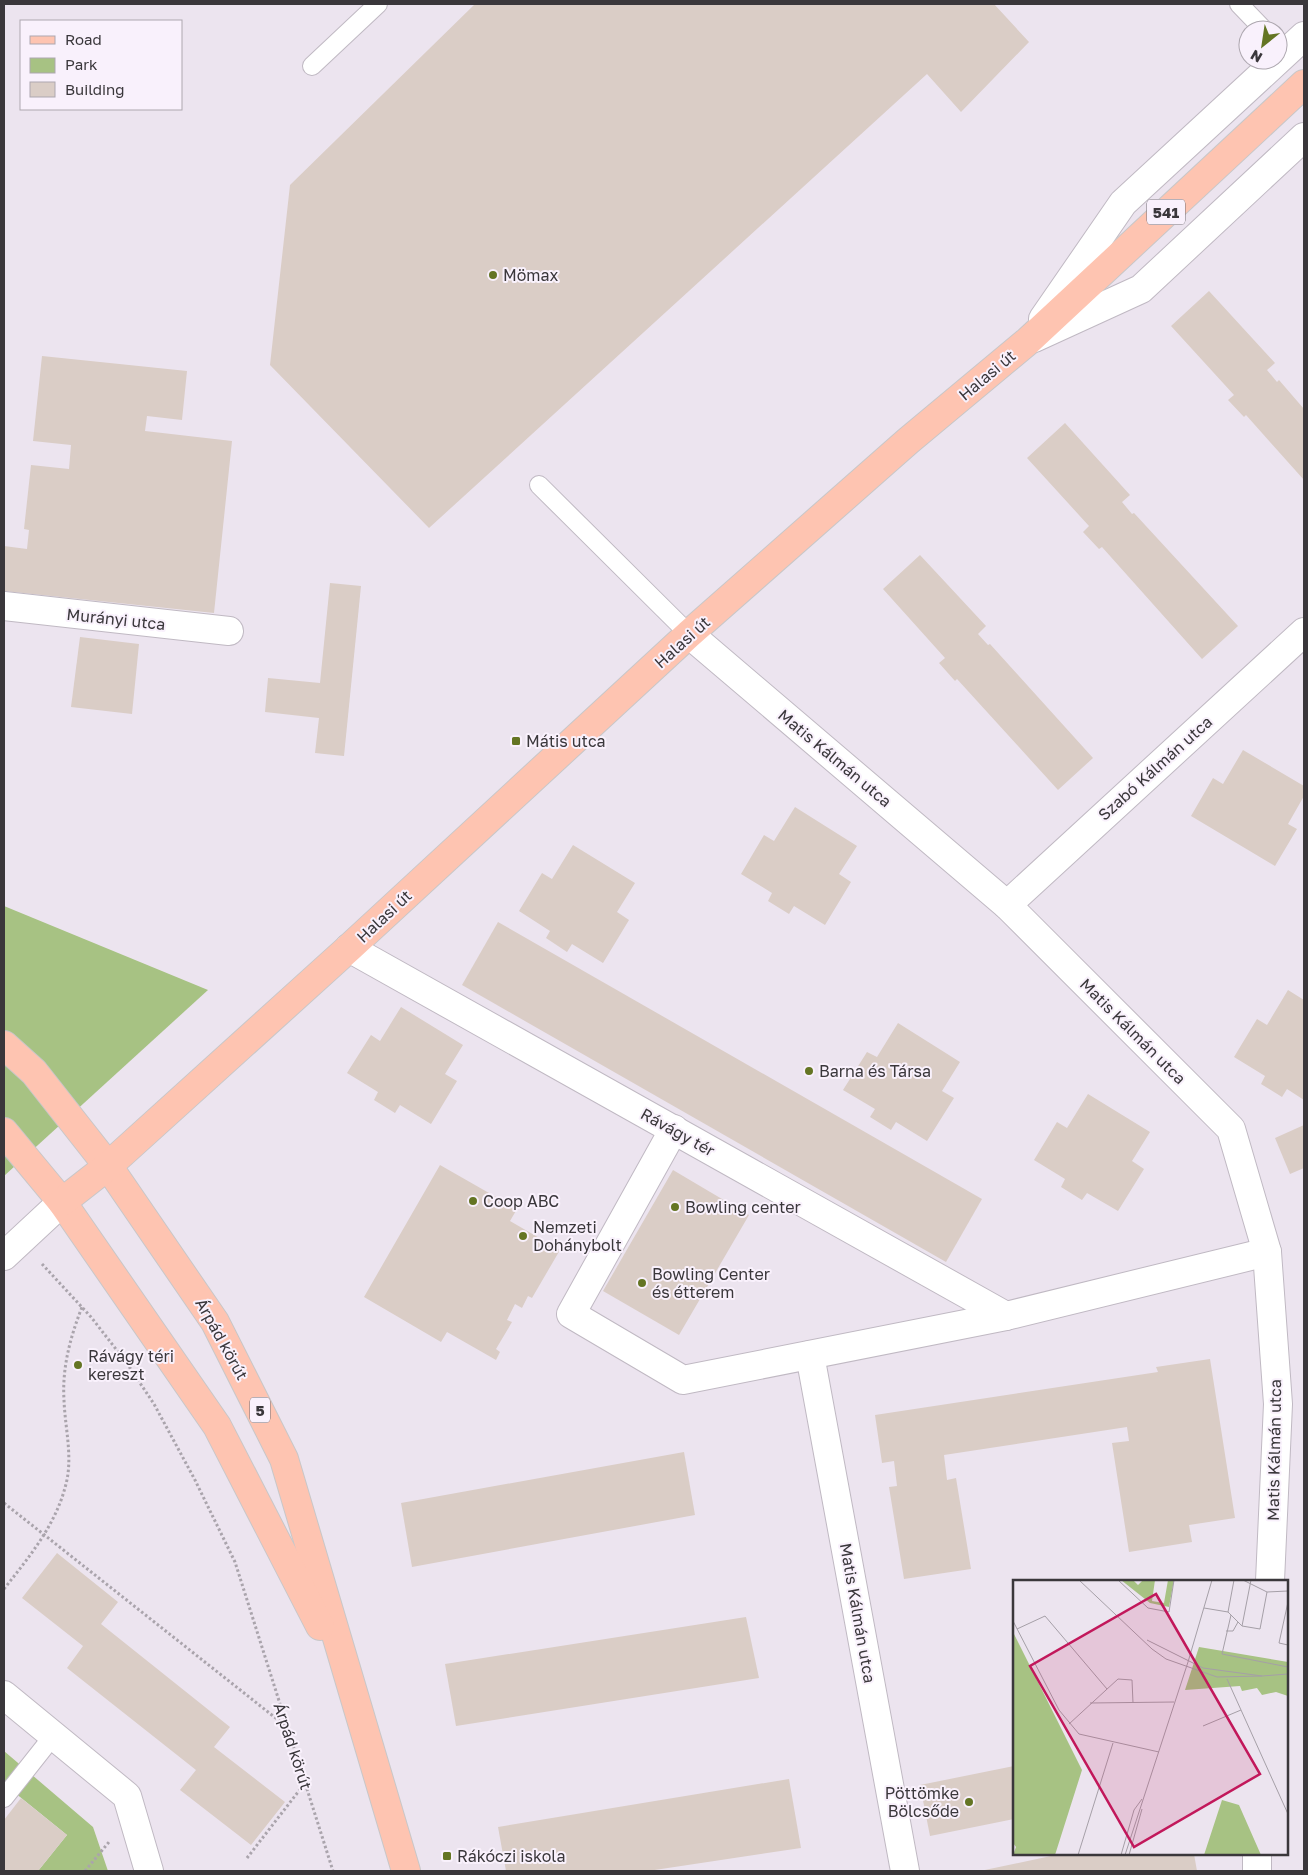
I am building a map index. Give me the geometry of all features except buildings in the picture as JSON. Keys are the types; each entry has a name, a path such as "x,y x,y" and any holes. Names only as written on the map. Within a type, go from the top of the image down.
{"main road":[{"name":"Halasi út","path":"62,1202 108,1166 350,948 689,634 908,442 1028,341 1304,84"},
{"name":"Árpád körút","path":"4,1044 34,1072 108,1166 216,1322 284,1460 406,1871"},
{"name":"5","path":"4,1132 62,1202"},
{"name":"Árpád körút","path":"62,1202 217,1426 350,1683"}],"street":[{"path":"1028,341 1123,202 1289,45"},
{"path":"1028,341 1141,289 1304,137"},
{"name":"Murányi utca","path":"4,606 229,631"},
{"name":"Szabó Kálmán utca","path":"1007,905 1304,632"},
{"name":"Matis Kálmán utca","path":"689,634 1007,905 1230,1128 1267,1252 1278,1404 1270,1580"},
{"name":"Rávágy tér","path":"350,948 1006,1316"},
{"path":"674,1129 571,1314 683,1380 1006,1316 1267,1252"},
{"path":"12,1248 62,1202"},
{"name":"Matis Kálmán utca","path":"810,1355 905,1871"},
{"path":"4,1695 127,1796 150,1871"},
{"path":"1257,1871 1258,1855"}],"lane":[{"path":"312,66 378,4"},
{"path":"1239,4 1254,20"},
{"path":"539,485 689,634"},
{"path":"4,1798 54,1736"}],"path":[{"name":"Árpád körút","path":"12,1248 82,1307 120,1354 154,1404 195,1480 235,1562 333,1871"},
{"path":"4,1589 44,1535 66,1484 68,1455 63,1375 73,1329 82,1307"},
{"path":"4,1503 287,1727"},
{"path":"247,1858 305,1783"},
{"path":"85,1871 101,1851"}],"green space":[{"path":"4,906 208,990 4,1176"},
{"path":"4,1751 93,1827 108,1871 38,1871 67,1835 4,1784"}],"place":[{"name":"Mömax","path":"493,275"},
{"name":"Mátis utca","path":"516,741"},
{"name":"Barna és Társa","path":"809,1071"},
{"name":"Coop ABC","path":"473,1201"},
{"name":"Bowling center","path":"675,1207"},
{"name":"Nemzeti Dohánybolt","path":"523,1236"},
{"name":"Bowling Center és étterem","path":"642,1283"},
{"name":"Rávágy téri kereszt","path":"78,1365"},
{"name":"Pöttömke Bölcsőde","path":"969,1802"},
{"name":"Rákóczi iskola","path":"447,1856"}]}
